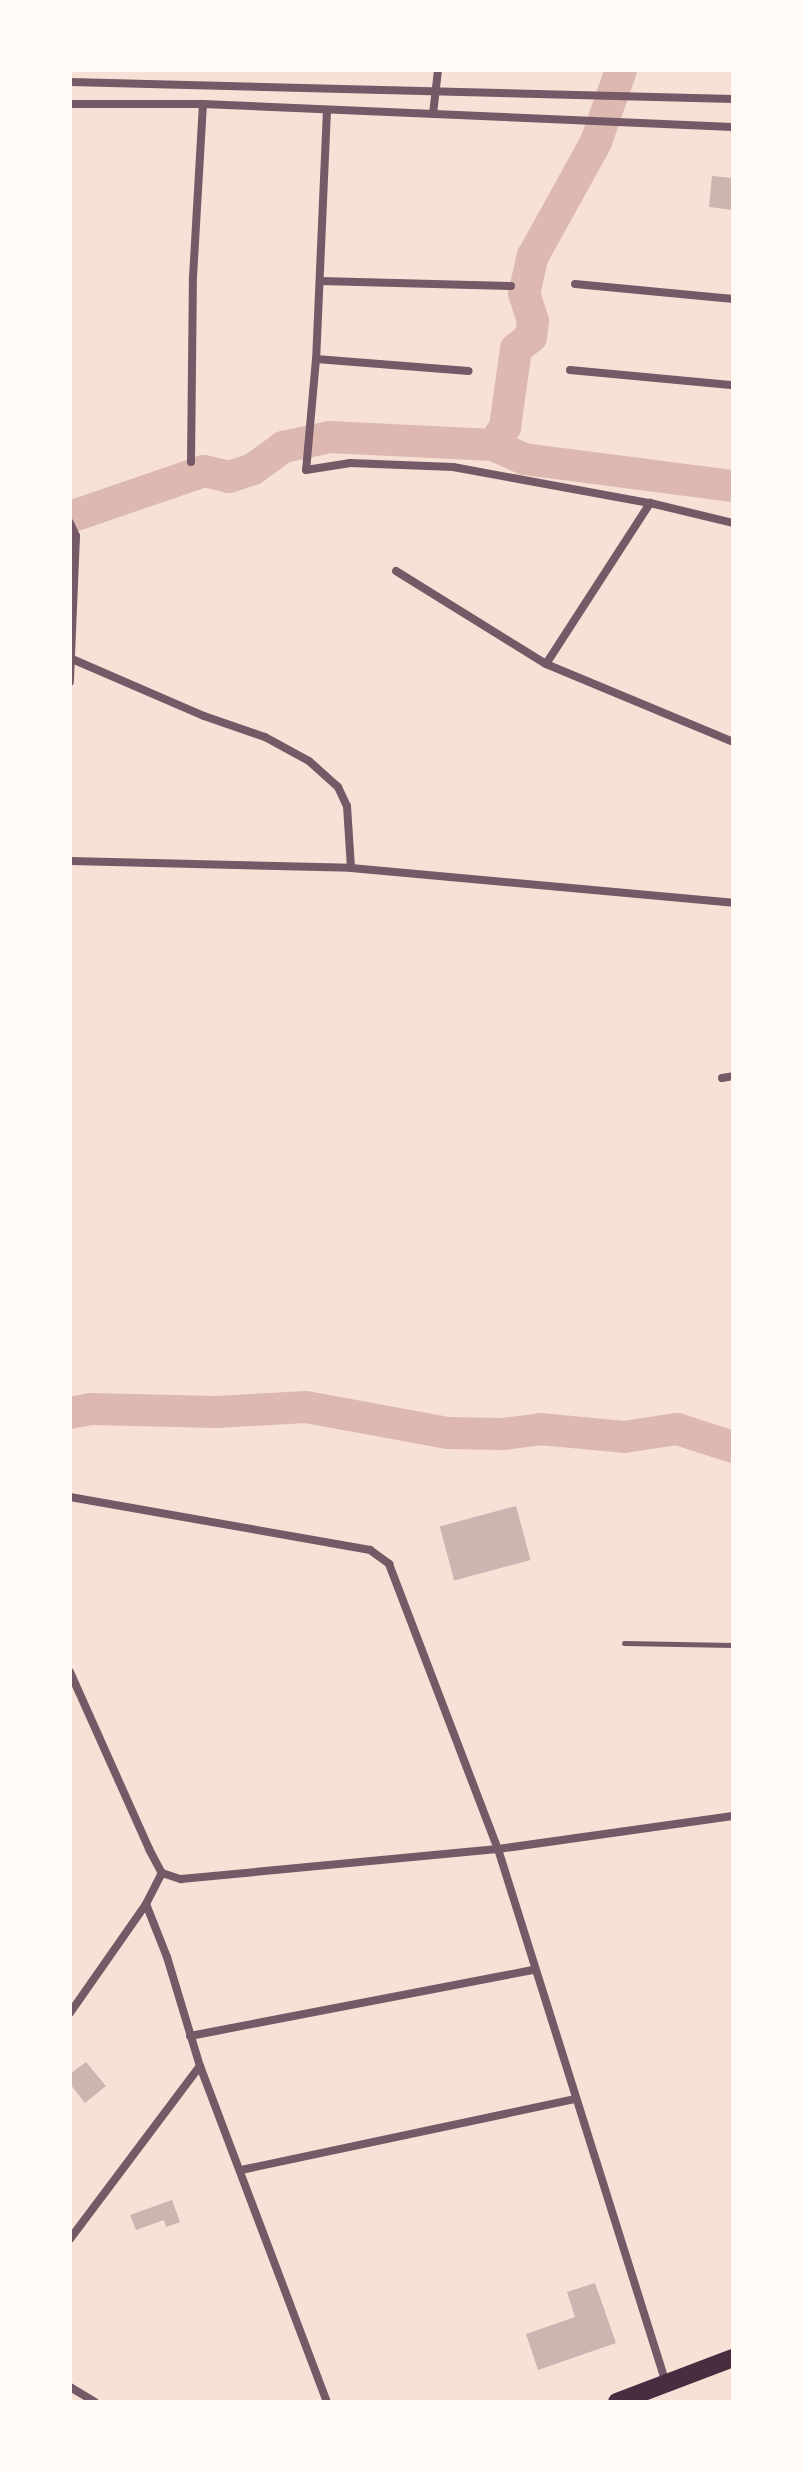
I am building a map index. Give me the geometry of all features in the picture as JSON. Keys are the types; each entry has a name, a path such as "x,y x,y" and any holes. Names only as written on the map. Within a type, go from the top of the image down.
{"highway":[{"path":"617,2402 641,2398 666,2383 733,2358"}],"street":[{"path":"433,114 438,70"},
{"path":"70,82 733,99"},
{"path":"70,104 203,104 733,127"},
{"path":"191,462 193,277 203,104"},
{"path":"327,110 316,359 306,470 350,463 453,467 650,503 733,523"},
{"path":"320,281 511,286"},
{"path":"575,284 733,299"},
{"path":"316,359 469,371"},
{"path":"570,370 733,385"},
{"path":"546,664 650,503"},
{"path":"70,523 76,536 70,682"},
{"path":"396,571 546,664 733,742"},
{"path":"72,659 204,716 265,737 309,761 338,787 347,806 351,868"},
{"path":"70,861 351,868 733,903"},
{"path":"722,1078 733,1076"},
{"path":"70,1497 370,1550 389,1564 498,1849 533,1970 666,2383"},
{"path":"70,1672 162,1873 181,1879 498,1849 733,1816"},
{"path":"70,2013 146,1904 162,1873"},
{"path":"146,1904 167,1957 200,2066 327,2402"},
{"path":"190,2036 533,1970"},
{"path":"70,2239 200,2066"},
{"path":"241,2170 576,2099"},
{"path":"70,2387 95,2402"}],"lane":[{"path":"624,1643 733,1645"}],"building":[{"path":"712,176 733,178 733,210 709,207"},
{"path":"516,1506 530,1560 454,1581 440,1526"},
{"path":"86,2062 106,2086 85,2103 70,2084 70,2074"},
{"path":"172,2200 180,2222 166,2227 164,2220 136,2230 130,2215"},
{"path":"595,2283 616,2343 538,2370 526,2334 575,2317 567,2292"}],"waterway":[{"path":"70,517 204,471 229,477 253,469 283,447 330,437 493,445 505,427 516,349 531,337 533,321 524,294 533,256 596,142 621,70"},
{"path":"493,445 524,459 733,486"},
{"path":"70,1413 91,1409 216,1412 306,1407 448,1433 502,1434 540,1429 624,1437 677,1429 733,1447"}]}
